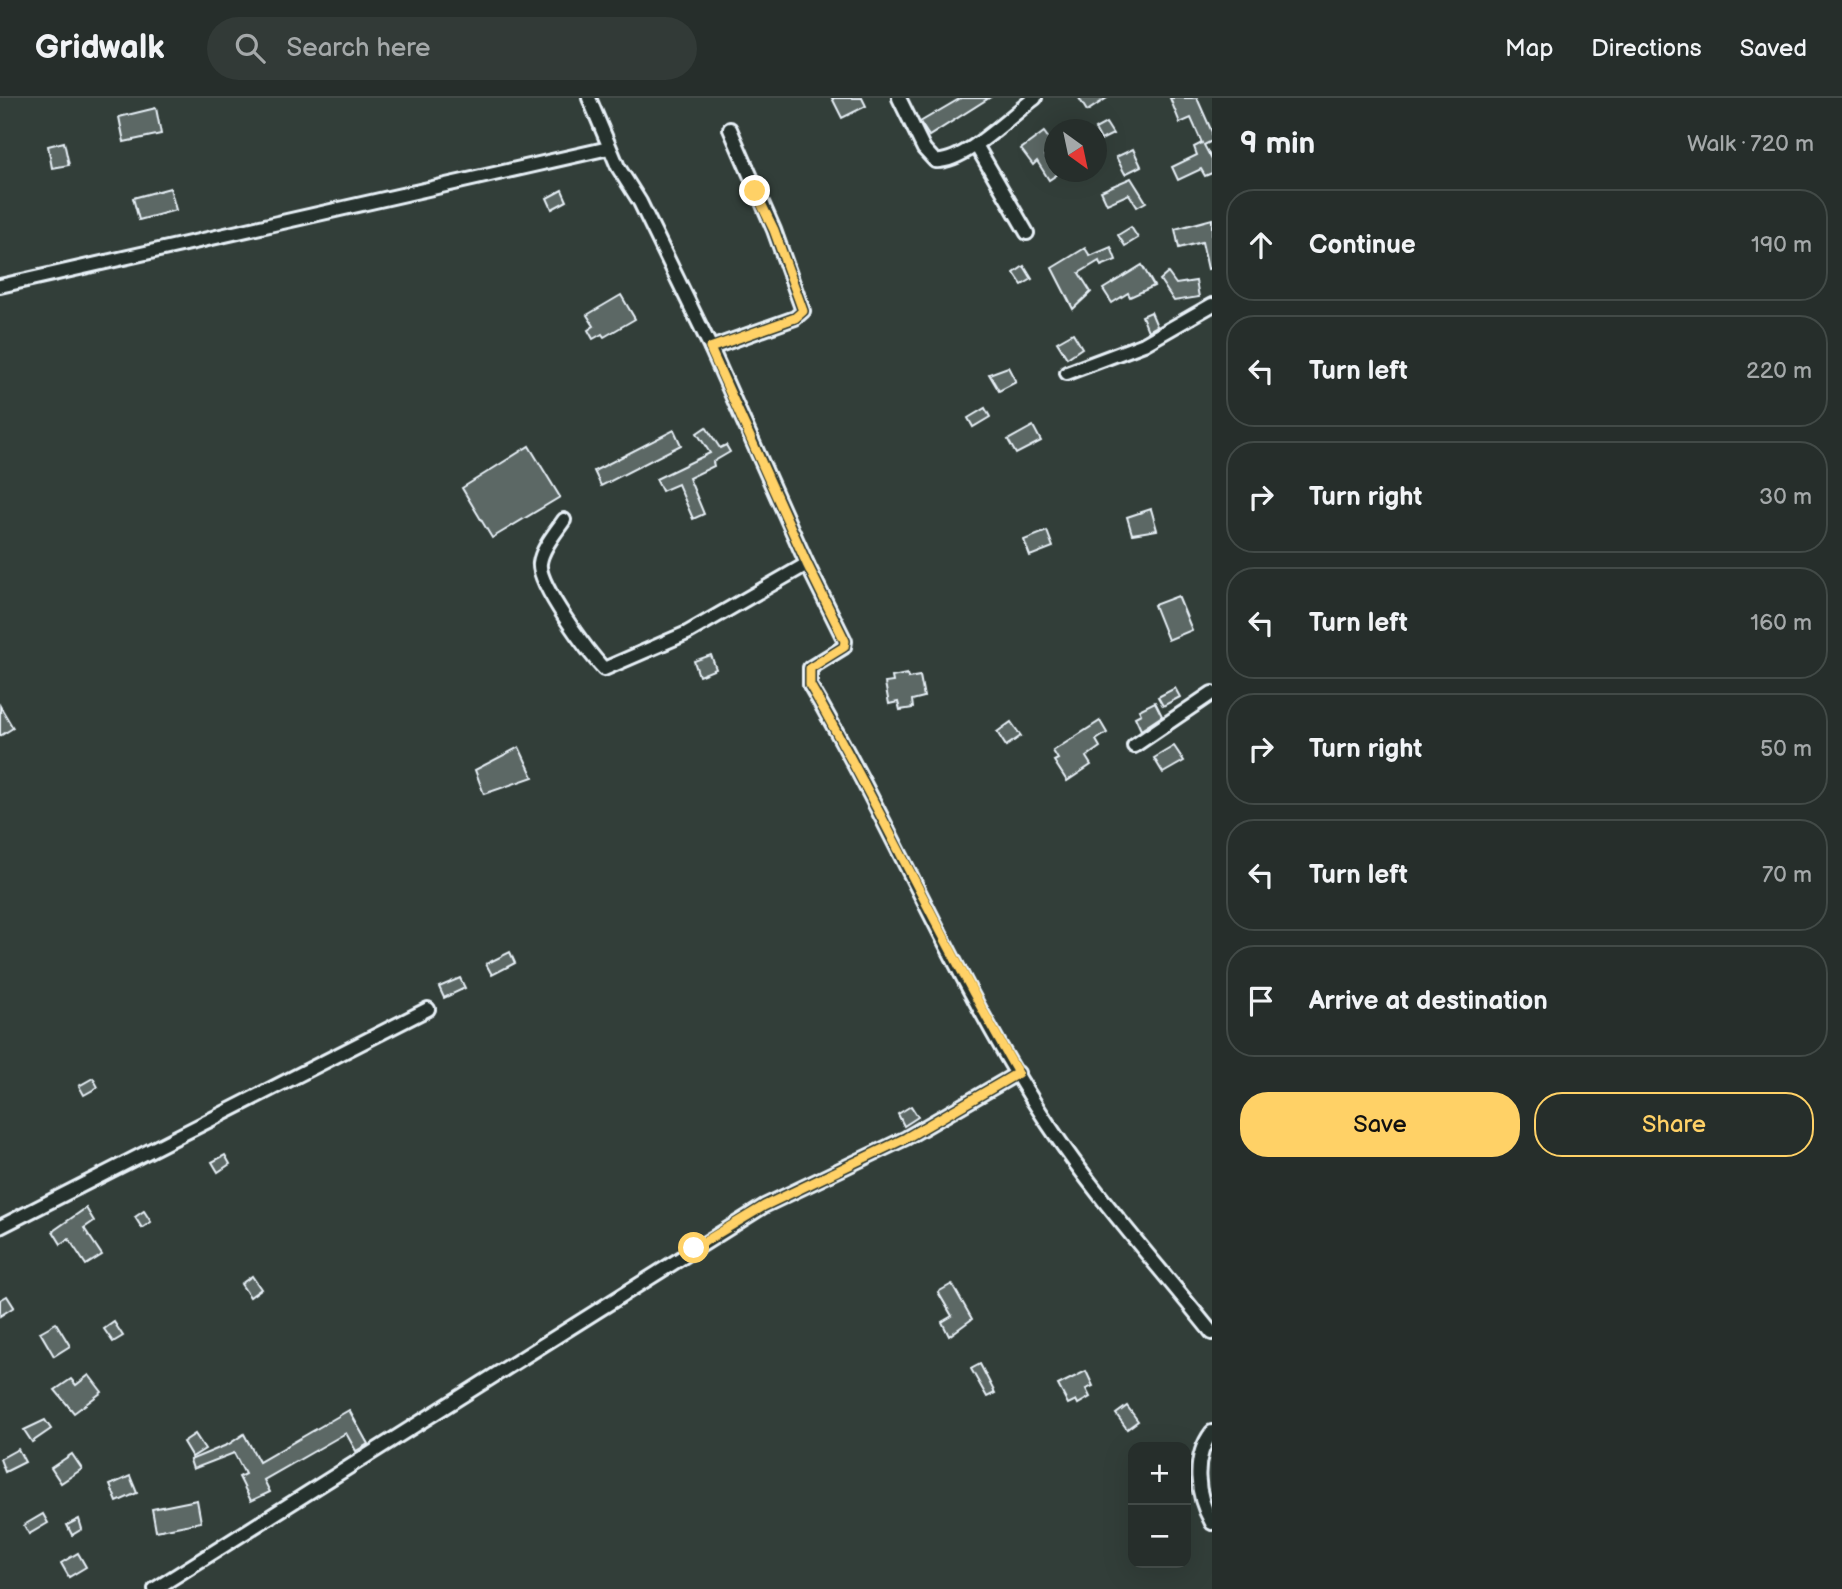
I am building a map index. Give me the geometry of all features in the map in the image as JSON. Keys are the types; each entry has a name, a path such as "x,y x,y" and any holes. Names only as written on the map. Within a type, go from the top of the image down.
{"street":[{"path":"589,98 609,148 640,202 710,348 807,564 845,641 844,647 810,668 810,685 888,828 969,989 1047,1122 1084,1175 1212,1334"},
{"path":"899,98 924,149 935,161 946,162 976,145 1035,98"},
{"path":"710,348 795,318 803,311 774,230 730,129"},
{"path":"976,145 1027,233"},
{"path":"0,286 609,148"},
{"path":"1068,373 1144,344 1212,304"},
{"path":"564,520 540,563 543,579 591,654 604,669 687,633 807,564"},
{"path":"1134,746 1212,693"},
{"path":"0,1227 428,1009"},
{"path":"155,1589 752,1213 906,1138 1018,1073"},
{"path":"1212,1432 1198,1462 1199,1484 1212,1523"}],"building":[{"path":"832,98 862,98 866,106 842,118"},
{"path":"961,98 989,98 929,136 920,122"},
{"path":"1079,98 1107,98 1087,111"},
{"path":"1170,98 1197,98 1212,132 1212,141 1204,145 1212,160 1212,173 1205,176 1201,169 1178,180 1172,167 1197,155 1194,147 1202,143 1191,118 1180,123"},
{"path":"156,108 161,134 124,142 119,117"},
{"path":"1107,125 1113,134 1107,137"},
{"path":"1044,132 1044,172 1037,161 1033,165 1021,149"},
{"path":"64,142 69,165 52,168 48,146"},
{"path":"1133,149 1141,166 1125,174 1116,157"},
{"path":"1131,178 1146,202 1137,207 1129,194 1107,204 1101,191"},
{"path":"170,188 176,210 139,220 133,198"},
{"path":"562,190 567,201 552,209 547,198"},
{"path":"1212,219 1212,268 1208,269 1202,242 1179,248 1175,229"},
{"path":"1131,227 1138,238 1125,246 1118,235"},
{"path":"1111,247 1116,260 1101,266 1099,261 1079,273 1091,292 1073,309 1052,268 1085,248 1090,256"},
{"path":"1142,265 1154,286 1130,297 1128,293 1112,303 1103,289"},
{"path":"1024,266 1032,279 1022,285 1014,273"},
{"path":"1168,273 1176,284 1196,281 1199,297 1174,301 1160,280"},
{"path":"621,295 635,319 604,337 602,334 593,339 588,330 594,326 587,315"},
{"path":"1151,312 1157,326 1148,331 1142,316"},
{"path":"1073,333 1082,348 1067,358 1057,342"},
{"path":"1008,367 1016,382 999,391 989,374"},
{"path":"985,408 990,417 973,427 968,418"},
{"path":"1033,426 1041,441 1016,454 1008,440"},
{"path":"706,427 720,448 726,445 730,452 713,462 714,466 689,478 704,514 693,519 678,484 662,491 656,479 710,453 697,433"},
{"path":"674,430 681,445 601,486 594,471"},
{"path":"529,446 560,497 492,538 462,488"},
{"path":"1151,509 1157,530 1132,534 1127,517"},
{"path":"1047,531 1053,547 1030,556 1024,540"},
{"path":"1178,596 1192,630 1168,640 1154,605"},
{"path":"711,655 716,669 699,676 694,661"},
{"path":"907,674 908,678 920,676 924,697 912,700 913,708 900,710 898,702 889,704 885,683 893,682 892,677"},
{"path":"1175,688 1180,697 1163,706 1158,697"},
{"path":"1155,702 1162,716 1141,730 1135,717 1141,714 1139,710"},
{"path":"0,706 13,728 0,736"},
{"path":"1100,721 1107,733 1096,740 1100,747 1086,757 1091,765 1067,781 1054,761 1058,759 1053,751"},
{"path":"1011,722 1021,736 1006,746 997,732"},
{"path":"1174,746 1184,761 1163,773 1154,758"},
{"path":"519,747 533,777 484,794 475,770"},
{"path":"510,952 515,963 492,975 486,964"},
{"path":"460,978 465,988 444,998 439,987"},
{"path":"93,1078 98,1087 84,1095 79,1086"},
{"path":"911,1106 918,1117 904,1126 898,1114"},
{"path":"225,1155 230,1164 218,1172 212,1162"},
{"path":"86,1208 94,1221 84,1228 102,1255 86,1265 69,1239 61,1244 53,1231"},
{"path":"144,1211 151,1222 142,1228 135,1217"},
{"path":"252,1276 261,1289 250,1297 241,1284"},
{"path":"952,1284 972,1319 949,1336 942,1322 952,1316 938,1292"},
{"path":"7,1296 14,1307 0,1316 0,1300"},
{"path":"114,1322 123,1336 113,1342 104,1329"},
{"path":"56,1323 70,1346 54,1356 40,1332"},
{"path":"980,1364 995,1393 987,1397 971,1369"},
{"path":"1086,1371 1093,1386 1086,1389 1090,1397 1078,1404 1076,1400 1068,1404 1058,1385"},
{"path":"89,1375 102,1392 74,1413 55,1390 71,1379 76,1385"},
{"path":"1127,1406 1138,1421 1127,1429 1116,1414"},
{"path":"349,1410 368,1444 356,1451 346,1433 264,1480 270,1492 251,1501 239,1477 245,1474 234,1453 193,1469 190,1460 229,1444 244,1434 259,1462"},
{"path":"45,1420 51,1429 32,1442 24,1430"},
{"path":"195,1434 205,1449 192,1457 183,1442"},
{"path":"18,1449 25,1462 5,1472 0,1459"},
{"path":"72,1454 82,1469 61,1483 51,1468"},
{"path":"130,1476 137,1493 117,1502 110,1485"},
{"path":"197,1500 201,1522 156,1531 152,1509"},
{"path":"43,1514 48,1523 29,1534 24,1525"},
{"path":"79,1519 82,1529 72,1535 67,1525"},
{"path":"78,1553 86,1567 69,1577 61,1563"}],"route":[{"path":"694,1248 764,1206 906,1138 1018,1073 969,989 863,780 810,685 810,668 844,647 845,641 807,564 710,348 795,318 803,311 774,230 755,191"}]}
